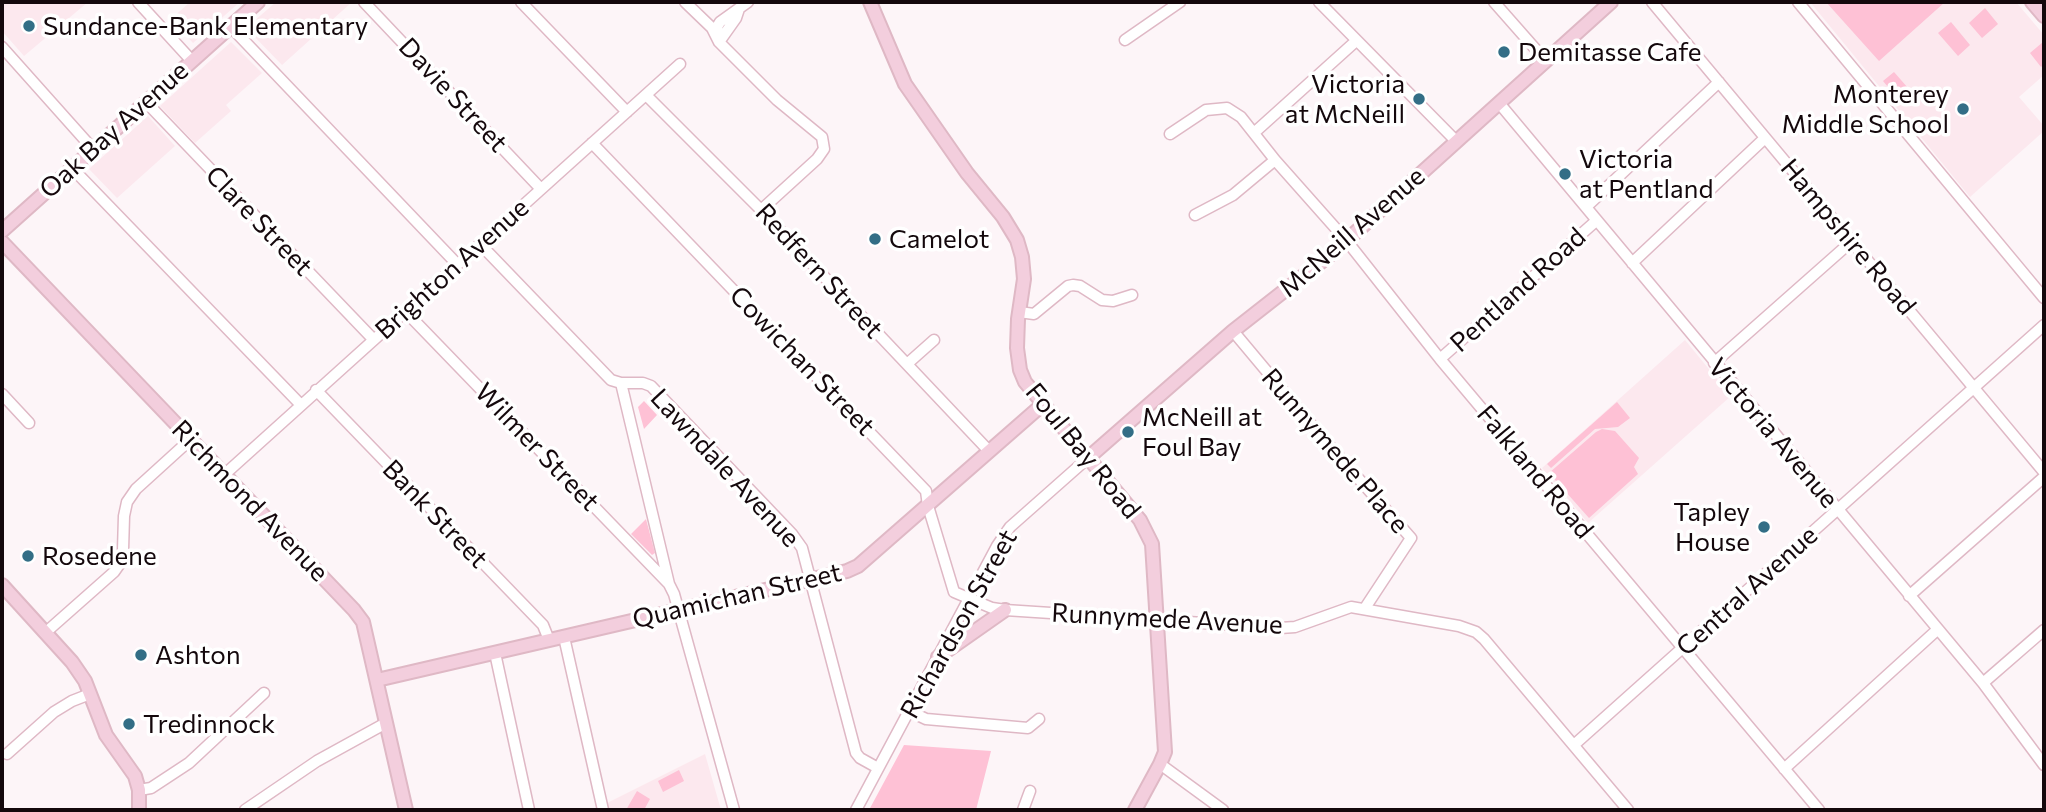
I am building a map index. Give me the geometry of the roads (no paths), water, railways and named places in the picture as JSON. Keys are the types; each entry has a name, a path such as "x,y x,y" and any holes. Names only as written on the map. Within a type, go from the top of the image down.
{"street":[{"path":"138,2 192,61"},
{"name":"Oak Bay Avenue","path":"2,231 258,2"},
{"name":"Davie Street","path":"364,2 541,189"},
{"path":"521,2 627,112"},
{"path":"685,2 712,28 719,42 777,100 822,136 824,149 817,159 761,210"},
{"path":"719,42 739,9 748,2"},
{"name":"Foul Bay Road","path":"870,2 905,84 1017,240 1024,279 1017,348 1020,370 1025,382 1147,531 1152,544 1165,752 1135,810"},
{"path":"1125,40 1180,2"},
{"path":"1319,2 1456,141"},
{"path":"1494,2 1546,61"},
{"name":"McNeill Avenue","path":"1088,458 1233,331 1306,275 1611,2"},
{"name":"Hampshire Road","path":"1652,2 1975,388 2044,475"},
{"path":"1798,2 2044,298"},
{"path":"2032,2 2044,16"},
{"path":"230,26 457,264"},
{"path":"1255,132 1356,41"},
{"path":"2,47 93,149"},
{"name":"Brighton Avenue","path":"225,474 680,64"},
{"name":"Pentland Road","path":"1586,207 1719,82"},
{"name":"Redfern Street","path":"646,95 761,210 989,451"},
{"name":"Clare Street","path":"146,102 373,339"},
{"name":"Victoria Avenue","path":"1499,103 1983,683 2044,765"},
{"name":"Falkland Road","path":"1170,134 1206,110 1227,108 1241,117 1346,240 1440,359 1819,810"},
{"path":"1632,262 1765,138"},
{"name":"Cowichan Street","path":"592,143 926,491 954,592 970,598"},
{"path":"1195,215 1233,195 1275,160"},
{"path":"72,168 301,405"},
{"name":"Pentland Road","path":"1440,359 1596,221"},
{"path":"1714,363 1852,241"},
{"name":"Richmond Avenue","path":"2,243 225,474 363,622 407,810"},
{"path":"480,244 604,374 621,383 669,584 734,810"},
{"path":"1019,312 1034,314 1073,285 1080,286 1102,300 1132,295"},
{"name":"Wilmer Street","path":"405,311 669,584"},
{"name":"Central Avenue","path":"1575,744 2044,325"},
{"name":"Runnymede Place","path":"1233,331 1411,538 1365,608"},
{"path":"907,364 934,340"},
{"name":"Lawndale Avenue","path":"621,383 643,383 651,386 792,534 802,548 856,753 878,768"},
{"name":"Bank Street","path":"316,390 543,625 549,640"},
{"path":"2,394 29,423"},
{"name":"Quamichan Street","path":"377,680 858,566 1042,405"},
{"path":"45,633 114,572 121,562 127,502 136,489 191,439"},
{"name":"Richardson Street","path":"856,810 998,545 1010,527 1088,458"},
{"path":"1909,596 2044,475"},
{"path":"3,591 72,662 90,694 106,736 129,765 139,790 139,810"},
{"name":"Runnymede Avenue","path":"970,598 992,608 1005,610 1280,628 1295,627 1351,607 1459,626 1476,632 1485,639 1575,744"},
{"path":"938,657 1005,610"},
{"path":"1784,769 1937,629"},
{"path":"1983,683 2044,630"},
{"path":"564,637 603,810 609,810"},
{"path":"495,653 529,810"},
{"path":"7,754 54,712 90,694"},
{"path":"139,790 151,788 189,763 264,694"},
{"path":"909,711 926,719 1028,728 1039,719"},
{"path":"245,810 317,761 386,723"},
{"path":"1575,744 1629,810"},
{"path":"1160,764 1223,810"},
{"path":"1023,810 1030,791"}],"place":[{"name":"Sundance-Bank Elementary","path":"29,26"},
{"name":"Demitasse Cafe","path":"1504,52"},
{"name":"Victoria at McNeill","path":"1419,99"},
{"name":"Monterey Middle School","path":"1963,109"},
{"name":"Victoria at Pentland","path":"1565,174"},
{"name":"Camelot","path":"875,239"},
{"name":"McNeill at Foul Bay","path":"1128,432"},
{"name":"Tapley House","path":"1764,527"},
{"name":"Rosedene","path":"28,556"},
{"name":"Ashton","path":"141,655"},
{"name":"Tredinnock","path":"129,724"}]}
